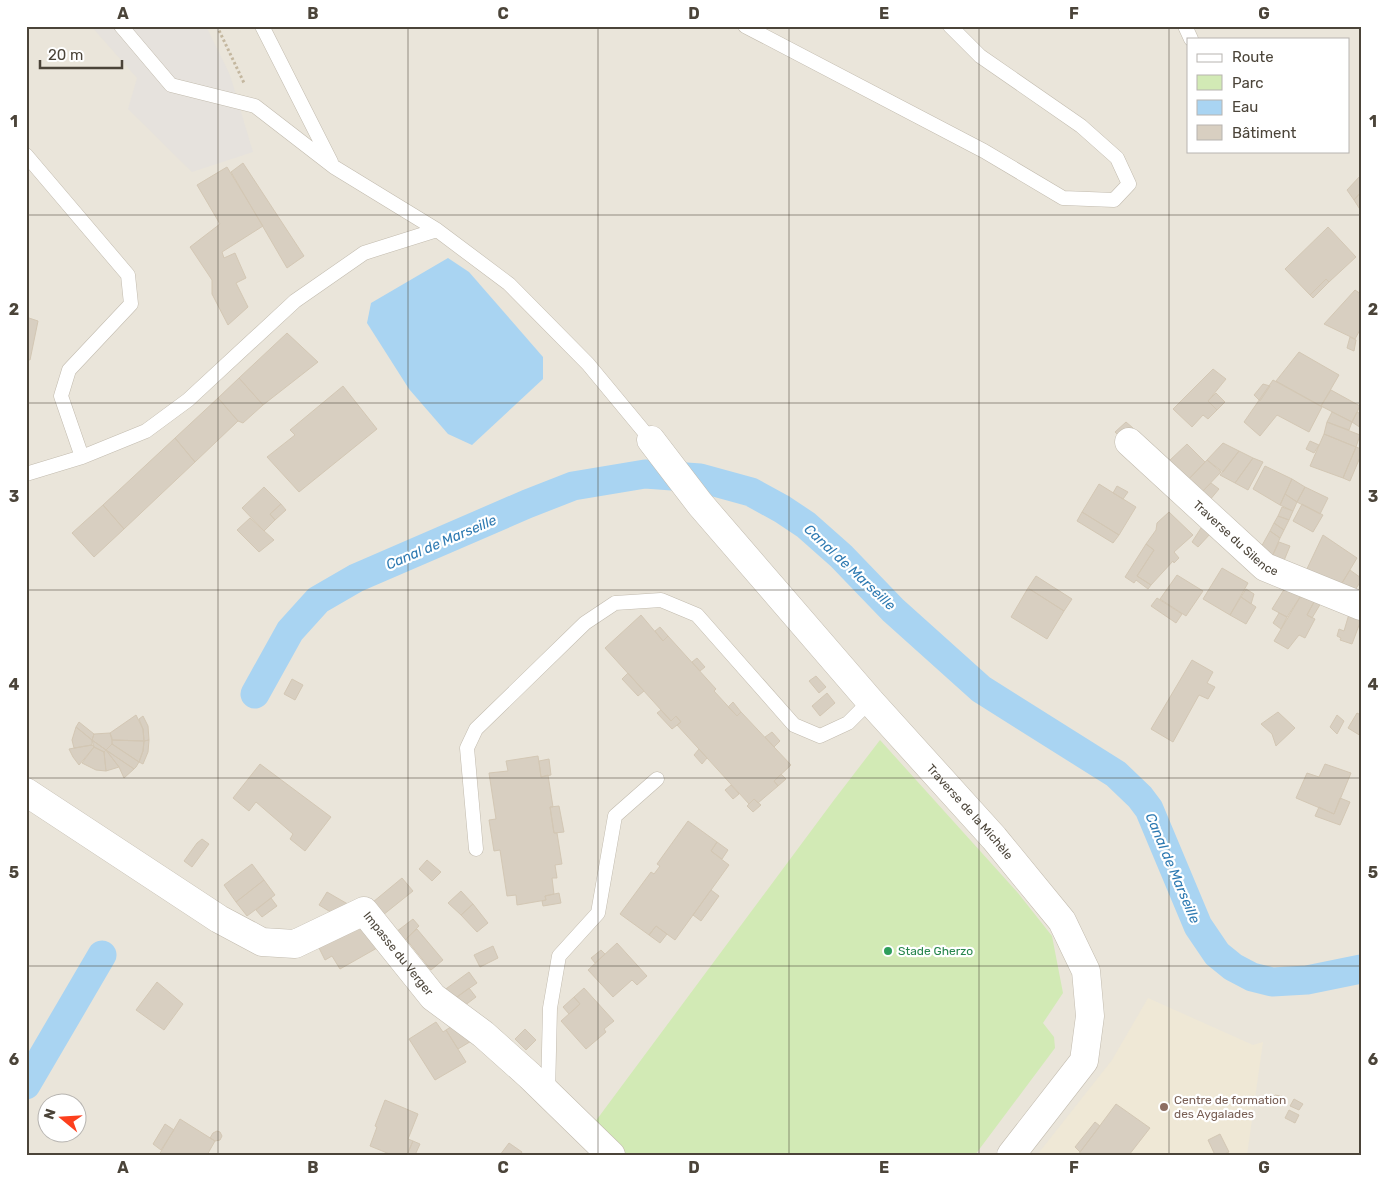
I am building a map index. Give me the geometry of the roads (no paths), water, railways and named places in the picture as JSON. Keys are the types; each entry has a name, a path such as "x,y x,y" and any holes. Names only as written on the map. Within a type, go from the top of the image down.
{"street":[{"name":"Traverse de la Michèle","path":"651,440 700,504 870,700 994,838 1062,921 1086,970 1090,1016 1084,1061 1011,1155"},
{"name":"Traverse du Silence","path":"1129,442 1266,567 1361,606"},
{"name":"Impasse du Verger","path":"26,792 219,919 262,942 295,944 364,911 433,997 484,1034 611,1155"}],"lane":[{"path":"121,26 171,85 255,106 334,167 437,230 509,284 588,364 651,440"},
{"path":"262,26 334,167"},
{"path":"745,26 984,151 1063,198 1114,200 1129,184 1117,158 1080,126 980,56 950,26"},
{"path":"1185,26 1191,38"},
{"path":"26,155 128,275 131,304 69,370 61,396 82,457"},
{"path":"26,474 82,457 146,430 188,400 295,301 364,253 437,230"},
{"path":"476,850 467,748 476,729 585,623 615,604 661,600 696,615 794,725 820,736 848,723 870,700"},
{"path":"548,1094 550,1008 559,956 598,913 615,816 657,779"}],"water":[{"path":"448,258 469,272 543,357 543,379 472,445 448,434 409,389 367,323 371,303"}],"waterway":[{"name":"Canal de Marseille","path":"255,694 290,631 318,600 356,578 573,486 645,474 700,478 751,492 806,525 841,556 893,610 981,689 1116,774 1140,797 1149,809 1198,926 1217,954 1233,967 1252,977 1272,982 1307,980 1361,969"},
{"name":"Canal de Marseille","path":"26,1085 102,955"}],"place":[{"name":"Stade Gherzo","path":"888,951"},
{"name":"Centre de formation des Aygalades","path":"1164,1107"}]}
